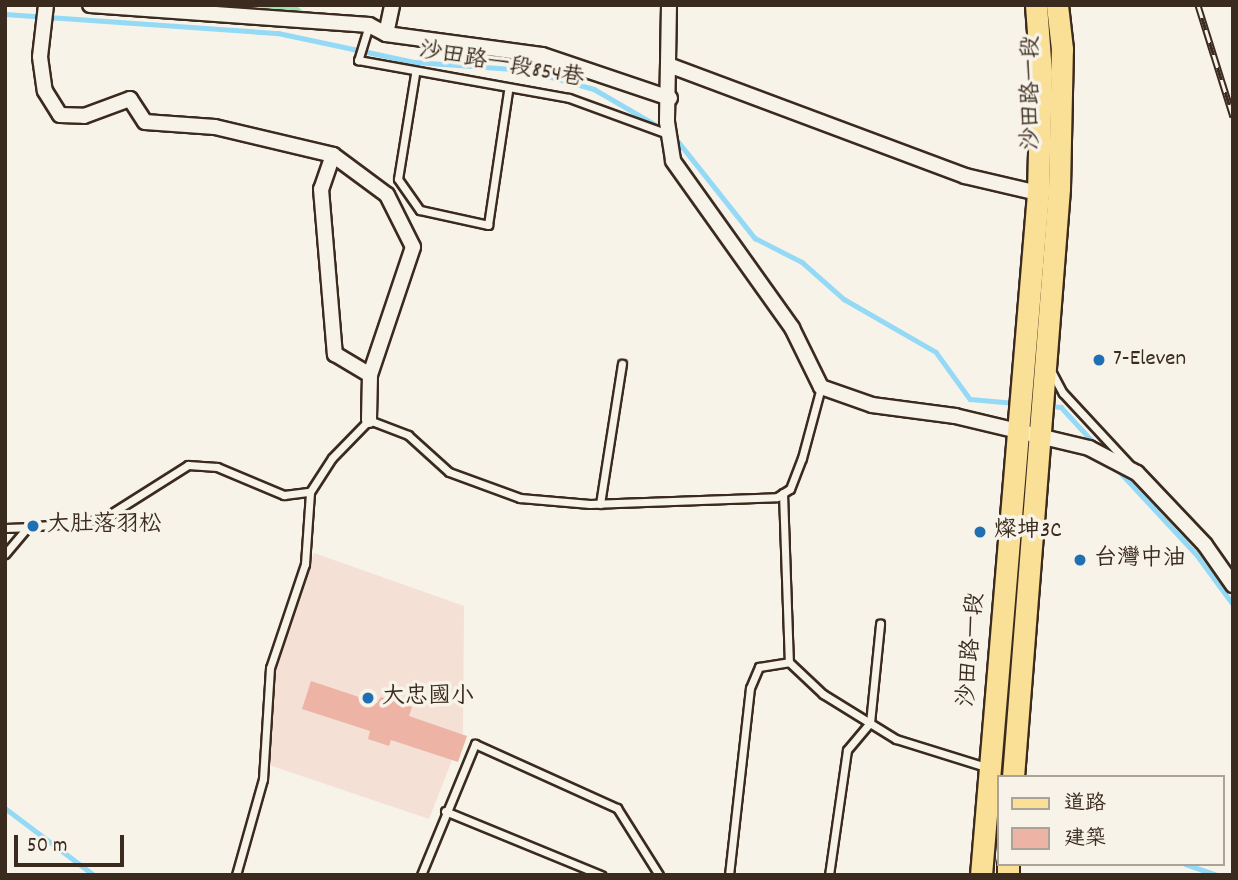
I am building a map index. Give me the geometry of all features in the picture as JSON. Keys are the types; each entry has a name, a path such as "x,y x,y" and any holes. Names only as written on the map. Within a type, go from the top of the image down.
{"main road":[{"name":"沙田路一段","path":"1031,388 1041,73 1036,5"},
{"name":"沙田路一段","path":"1031,388 1044,359 1059,188 1062,49 1057,5"},
{"path":"1013,775 1031,388"},
{"name":"沙田路一段","path":"981,875 989,768 1028,431"}],"street":[{"path":"46,5 40,57 45,91 60,115 84,116 130,99 145,122 215,127 334,155 387,195 413,247 370,375 369,420"},
{"name":"沙田路一段854巷","path":"90,5 369,25 386,34 542,55 670,98"},
{"path":"386,34 392,5"},
{"path":"669,5 669,134 673,161 792,328 821,387 872,405 1069,439 1137,472 1205,545 1233,586"},
{"path":"671,66 965,176 1038,192"},
{"path":"334,155 321,189 335,354 370,375"}],"lane":[{"name":"沙田路一段854巷","path":"369,25 358,60 415,74 508,91 569,98 669,134"},
{"path":"415,74 398,179 420,210 488,225 508,91"},
{"path":"1044,359 1063,393 1137,472"},
{"path":"600,504 622,364"},
{"path":"821,387 802,457 783,493 789,662 823,694 896,739 989,768"},
{"path":"236,875 263,779 270,668 305,564 310,492 332,458 369,420 408,435 449,472 520,498 600,504 783,493"},
{"path":"5,528 101,520 188,465 217,467 284,495 310,492"},
{"path":"5,554 28,527"},
{"path":"829,875 847,750 870,723 880,624"},
{"path":"729,875 750,688 759,667 789,662"},
{"path":"422,875 445,811 475,744 617,808 659,875"},
{"path":"445,811 601,875"}],"shaded area":[{"name":"大忠國小","path":"314,553 464,606 463,732 429,819 269,765 276,663"}],"green space":[{"path":"110,5 295,5 313,18"}],"building":[{"path":"311,681 377,703 381,697 412,707 409,716 467,736 458,762 391,740 389,746 368,739 370,731 302,709"}],"waterway":[{"path":"5,14 278,33 415,62 526,70 594,89 663,129"},
{"path":"673,135 755,238 802,262 844,299 936,352 970,399 1015,403"},
{"path":"1048,406 1061,407 1096,445"},
{"path":"1118,470 1197,555 1233,604"},
{"path":"5,808 94,875"},
{"path":"1191,866 1217,875"}],"railway":[{"path":"1198,5 1233,117"}],"place":[{"name":"7-Eleven","path":"1099,360"},
{"name":"大肚落羽松","path":"33,526"},
{"name":"燦坤3C","path":"980,532"},
{"name":"台灣中油","path":"1080,560"},
{"name":"大忠國小","path":"368,698"}]}
